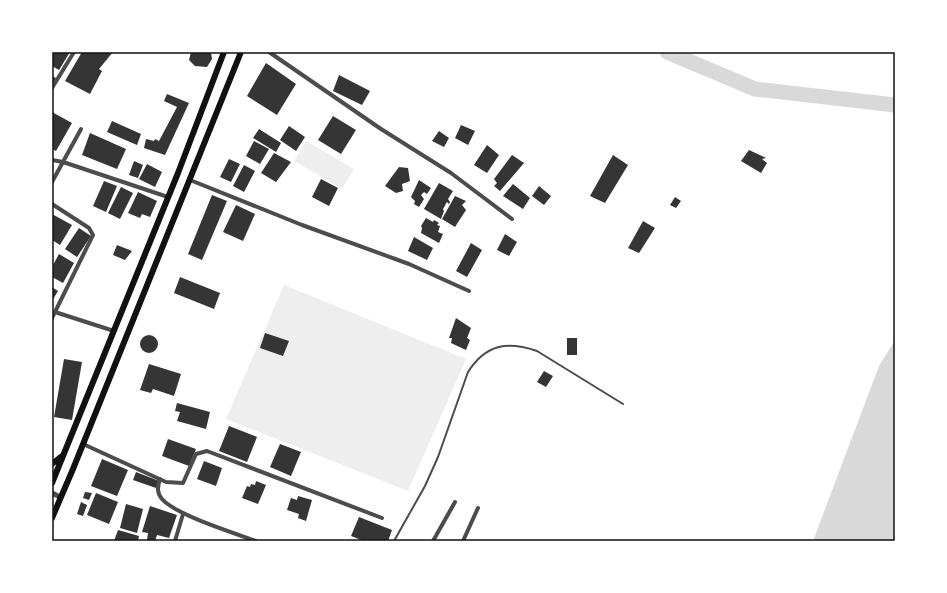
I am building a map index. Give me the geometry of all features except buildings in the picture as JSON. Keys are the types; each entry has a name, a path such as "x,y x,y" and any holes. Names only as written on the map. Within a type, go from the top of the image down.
{"main road":[{"path":"52,484 168,197 224,52"},
{"path":"52,518 241,52"},
{"path":"52,464 59,460 67,450"}],"street":[{"path":"52,88 74,52"},
{"path":"269,52 381,129 450,173 512,219"},
{"path":"52,182 81,129"},
{"path":"52,160 64,162 168,197"},
{"path":"190,180 302,225 410,264 469,291"},
{"path":"52,204 89,228 93,235 52,318"},
{"path":"55,312 114,331"},
{"path":"83,444 166,482 183,484 196,454 206,451 382,518"},
{"path":"160,479 157,489 161,498 169,505 183,514 256,541"},
{"path":"52,493 60,498"},
{"path":"433,541 455,502"},
{"path":"463,541 478,508"},
{"path":"175,541 183,514"}],"lane":[{"path":"394,541 425,486 438,457 468,372 475,362 487,351 508,345 521,346 537,350 623,404"}],"shaded area":[{"path":"306,141 354,169 342,189 294,161"},
{"path":"284,285 466,359 408,491 226,419"},
{"path":"895,340 895,541 813,541 879,366"}],"waterway":[{"path":"667,52 755,89 895,105"}]}
